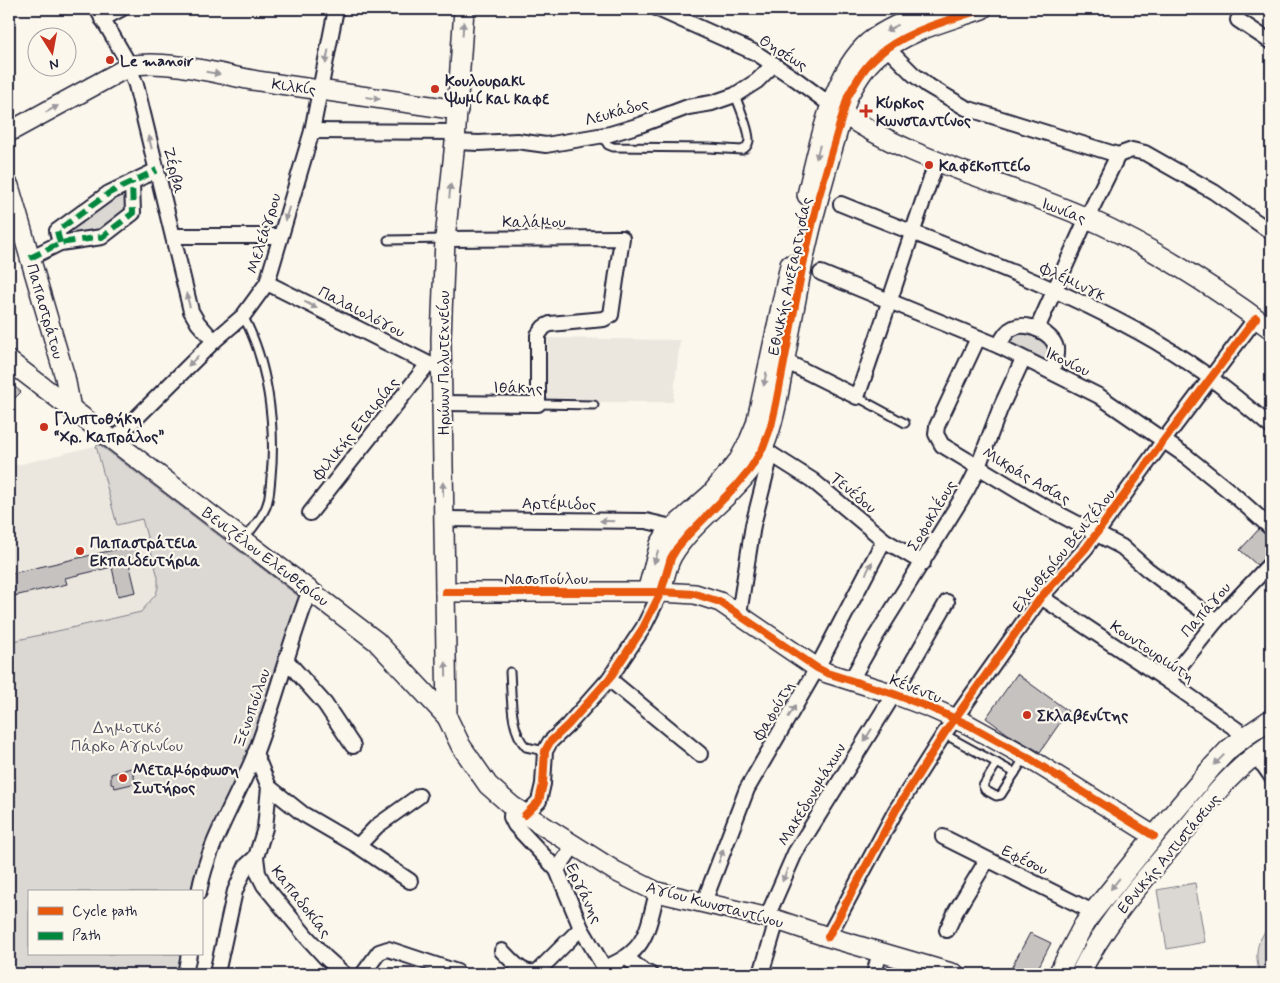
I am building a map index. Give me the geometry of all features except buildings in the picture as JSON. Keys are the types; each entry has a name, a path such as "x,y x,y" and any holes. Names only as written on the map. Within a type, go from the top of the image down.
{"street":[{"path":"100,14 121,9"},
{"name":"Μελεάγρου","path":"114,440 214,340 243,316 267,283 312,131 336,9"},
{"name":"Ηρώων Πολυτεχνείου","path":"447,717 442,403 434,367 458,110 464,9"},
{"name":"Θησέως","path":"658,9 746,49 774,64 837,110"},
{"path":"518,811 538,801 543,784 545,751 550,742 568,725 609,679 644,628 649,616 654,592 660,544 672,527 711,494 739,460 749,441 756,424 807,194 837,110 837,88 846,69 856,54 868,43 900,24 937,9"},
{"name":"Εθνικής Ανεξαρτησίας","path":"654,592 677,548 767,451 802,269 837,110 869,64 887,48 914,34 982,9"},
{"name":"Ζέρβα","path":"100,14 130,66 191,311 198,323 214,340"},
{"path":"1238,20 1271,42"},
{"path":"887,48 927,85 966,108 1118,155 1132,150 1145,153 1214,192 1271,232"},
{"name":"Κιλκίς","path":"130,66 148,64 179,67 458,110"},
{"name":"Λευκάδος","path":"312,131 455,137 479,143 517,141 546,145 602,136 640,125 688,107 712,103 735,95 757,80 774,64"},
{"path":"9,132 130,66"},
{"name":"Ιωνίας","path":"837,110 888,138 937,161 1087,218 1185,270 1264,324"},
{"path":"1037,329 1087,218 1118,155"},
{"path":"785,361 858,397 911,233 937,161"},
{"path":"60,244 57,231 109,193 157,170"},
{"path":"30,258 60,244 102,236 133,213 132,182"},
{"name":"Παπαστράτου","path":"9,186 65,377 71,409"},
{"name":"Φλέμινγκ","path":"841,204 1054,290 1141,333 1211,378 1271,427"},
{"path":"173,236 280,236"},
{"name":"Καλάμου","path":"445,239 622,238 611,315 604,319 550,324 540,330 538,335 538,404"},
{"name":"Ικονίου","path":"821,273 999,346 1108,401 1164,440 1233,494 1271,528"},
{"name":"Παλαιολόγου","path":"267,283 434,367"},
{"name":"Ελευθερίου Βενιζέλου","path":"828,937 896,810 950,726 1041,597 1097,534 1211,378 1264,324"},
{"path":"999,346 1005,335 1015,327 1026,325 1037,329 1051,338 1055,346 1056,359 1052,372"},
{"name":"Μικράς Ασίας","path":"978,338 937,426 936,434 942,445 977,468 1038,503 1122,548 1216,621"},
{"name":"Σοφοκλέους","path":"851,680 876,636 967,490 989,434 1023,359"},
{"path":"9,362 71,409"},
{"name":"Φιλικής Εταιρίας","path":"310,513 434,367"},
{"name":"Ιθάκης","path":"442,403 538,404"},
{"name":"Βενιζέλου Ελευθερίου","path":"71,409 376,640 447,717"},
{"path":"740,614 753,525 767,451"},
{"name":"Τενέδου","path":"767,451 812,480 884,540 923,563"},
{"name":"Αρτέμιδος","path":"444,519 646,521 672,527"},
{"name":"Φαφούτη","path":"704,902 747,789 817,668 884,540"},
{"name":"Παπάγου","path":"1168,681 1216,621 1271,562"},
{"name":"Ξενοπούλου","path":"200,890 208,858 255,754 298,621 310,590"},
{"name":"Νασοπούλου","path":"445,592 654,592"},
{"name":"Κένεντυ","path":"654,592 696,594 708,597 740,614 826,673 894,694 950,726 1025,756 1154,836"},
{"name":"Κουντουριώτη","path":"1041,597 1168,681 1246,736"},
{"name":"Μακεδονομάχων","path":"761,974 772,919 795,853 894,694 947,602"},
{"path":"286,660 324,704 353,746"},
{"path":"609,679 700,754"},
{"name":"Αγίου Κωνσταντίνου","path":"447,717 461,746 488,784 518,811 619,874 657,892 772,919 955,974"},
{"name":"Εθνικής Αντιστάσεως","path":"1058,974 1083,926 1154,836 1229,749 1271,719"},
{"name":"Εθνικής Αντιστάσεως","path":"1080,974 1108,925 1136,890 1237,770 1271,744"},
{"name":"Καπαδοκίας","path":"255,754 269,787 265,828 256,857 257,870 264,885 305,936 344,974"},
{"path":"1254,757 1271,776"},
{"path":"269,787 303,814 358,846 410,881"},
{"path":"358,846 376,826 419,796"},
{"name":"Εργάνης","path":"518,811 511,817 515,825 557,870 581,928 605,971"},
{"name":"Εφέσου","path":"943,837 1093,912"},
{"path":"557,870 574,845"},
{"path":"217,973 235,891 248,863 256,857"},
{"path":"947,930 987,860"},
{"path":"605,971 627,958 643,938 657,892"},
{"path":"502,951 522,970 534,973 581,928"},
{"path":"363,974 379,952 388,948 457,972"},
{"path":"874,974 880,952"},
{"path":"185,974 189,956"},
{"path":"627,958 650,974"}],"lane":[{"path":"602,136 607,144 613,146 742,150 749,143 748,135 735,95"},
{"path":"388,240 445,239"},
{"path":"243,316 253,333 266,378 273,455 266,507 244,540"},
{"path":"858,397 905,423"},
{"name":"Ιθάκης","path":"538,404 594,405"},
{"path":"510,672 514,725 521,742 526,747 545,751"},
{"path":"950,726 997,763 1015,773"},
{"path":"997,763 983,786 985,790 996,796 1001,795 1025,756"}],"shaded area":[{"path":"548,338 680,340 673,402 546,402"},
{"name":"Παπαστράτεια Εκπαιδευτήρια","path":"95,446 117,525 142,518 158,577 156,594 141,612 9,642 9,467"}],"green space":[{"path":"115,195 128,196 128,211 101,232 61,239 60,235"},
{"path":"1019,331 1046,344 1052,352 1049,365 1006,344 1008,338"},
{"name":"Δημοτικό Πάρκο Αγρινίου","path":"100,445 298,596 303,602 249,753 194,876 191,890 28,890 28,956 182,956 179,974 9,974 9,642 141,612 156,594 158,587 158,577 142,519 117,525 96,446"},
{"path":"1195,883 1205,942 1167,949 1157,890"},
{"path":"1271,925 1271,974 1260,974 1257,960 1259,942"}],"marked path":[{"path":"60,243 57,231 109,193 157,170"},
{"path":"30,258 60,243 102,237 133,213 132,182"}],"cycle path":[{"path":"525,815 539,801 543,784 545,751 550,742 568,725 609,679 643,628 661,592 671,558 677,548 735,487 750,469 763,448 776,404 802,269 818,199 848,96 868,65 888,47 913,33 982,9"},
{"path":"828,937 896,810 944,734 1041,597 1086,548 1256,318"},
{"path":"445,592 661,592 695,594 720,602 817,668 827,673 894,694 969,725 1025,756 1154,836"}],"place":[{"name":"Le manoir","path":"110,60"},
{"name":"Κουλουρακι Ψωμί και καφε","path":"435,89"},
{"name":"Κύρκος Κωνσταντίνος","path":"866,111"},
{"name":"Καφεκοπτείο","path":"929,165"},
{"name":"Γλυπτοθήκη “Χρ. Καπράλος”","path":"44,427"},
{"name":"Παπαστράτεια Εκπαιδευτήρια","path":"80,551"},
{"name":"Σκλαβενίτης","path":"1027,715"},
{"name":"Μεταμόρφωση Σωτήρος","path":"123,778"}]}
